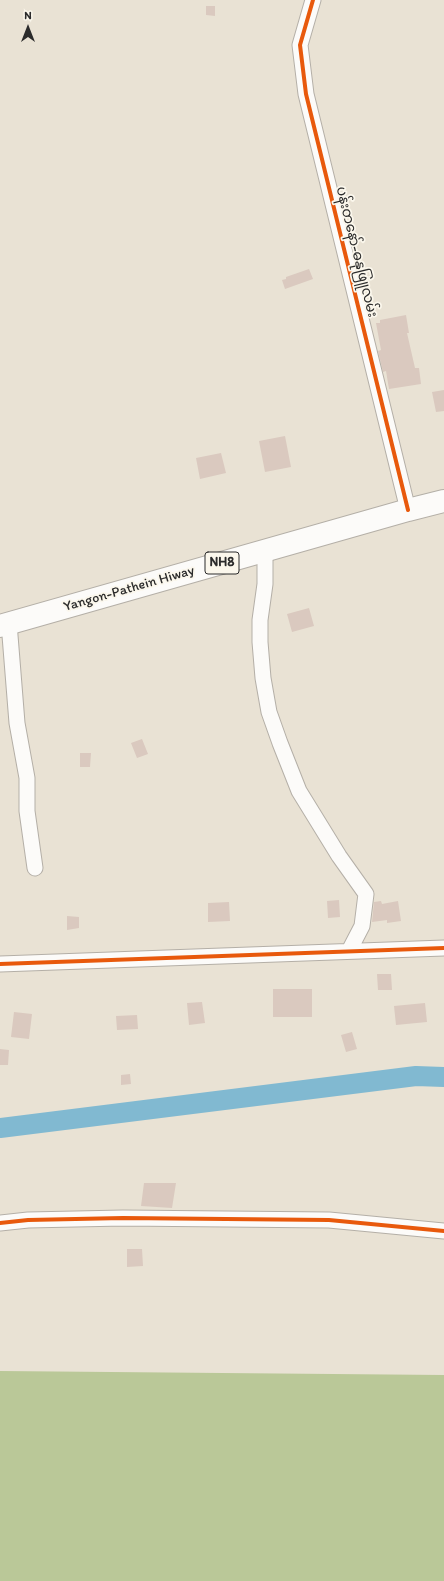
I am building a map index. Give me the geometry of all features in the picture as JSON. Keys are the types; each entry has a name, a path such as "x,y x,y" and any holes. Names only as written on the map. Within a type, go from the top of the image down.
{"highway":[{"name":"Yangon-Pathein Hiway","path":"4,625 265,550 444,501"}],"street":[{"name":"ပန်းတနော်-ဓနုဖြူလမ်း","path":"313,0 300,45 306,94 408,510"},
{"path":"265,550 265,584 260,620 260,642 263,678 269,712 299,791 331,843 366,894 362,926 349,951"},
{"path":"4,625 17,723 27,778 27,811 35,868"},
{"path":"0,964 444,948"},
{"path":"0,1223 28,1220 123,1218 329,1220 444,1231"}],"green space":[{"path":"0,1371 444,1375 444,1581 0,1581"}],"building":[{"path":"206,6 215,6 215,16 206,15"},
{"path":"309,269 313,279 285,289 282,280 286,279 286,277"},
{"path":"406,315 409,333 407,333 415,368 419,368 421,384 389,389 386,371 383,372 378,351 381,350 376,323 380,323 380,320"},
{"path":"444,390 444,411 436,412 432,392"},
{"path":"285,436 291,467 265,472 259,441"},
{"path":"221,453 226,473 200,479 196,458"},
{"path":"309,608 314,626 292,632 287,614"},
{"path":"142,739 148,754 137,758 131,743"},
{"path":"80,753 91,753 90,767 80,767"},
{"path":"339,900 340,917 328,918 327,901"},
{"path":"381,901 382,904 398,901 401,921 387,923 387,920 372,922 374,902"},
{"path":"229,902 230,921 208,922 208,903"},
{"path":"67,916 79,917 79,928 67,930"},
{"path":"377,974 391,974 392,990 378,990"},
{"path":"273,989 312,989 312,1017 273,1017"},
{"path":"202,1002 205,1023 189,1025 187,1003"},
{"path":"425,1003 427,1022 396,1025 394,1006"},
{"path":"14,1012 32,1014 29,1039 11,1037"},
{"path":"137,1015 138,1029 117,1030 116,1016"},
{"path":"352,1032 357,1049 346,1052 341,1035"},
{"path":"0,1049 9,1050 8,1065 0,1065"},
{"path":"130,1074 131,1084 121,1085 121,1075"},
{"path":"144,1183 176,1183 172,1208 141,1206"},
{"path":"127,1249 142,1249 143,1266 127,1267"}],"waterway":[{"path":"0,1128 416,1076 444,1077"}],"cycle path":[{"path":"313,0 300,45 306,94 408,510"},
{"path":"0,964 444,948"},
{"path":"0,1223 28,1220 123,1218 329,1220 444,1231"}]}
